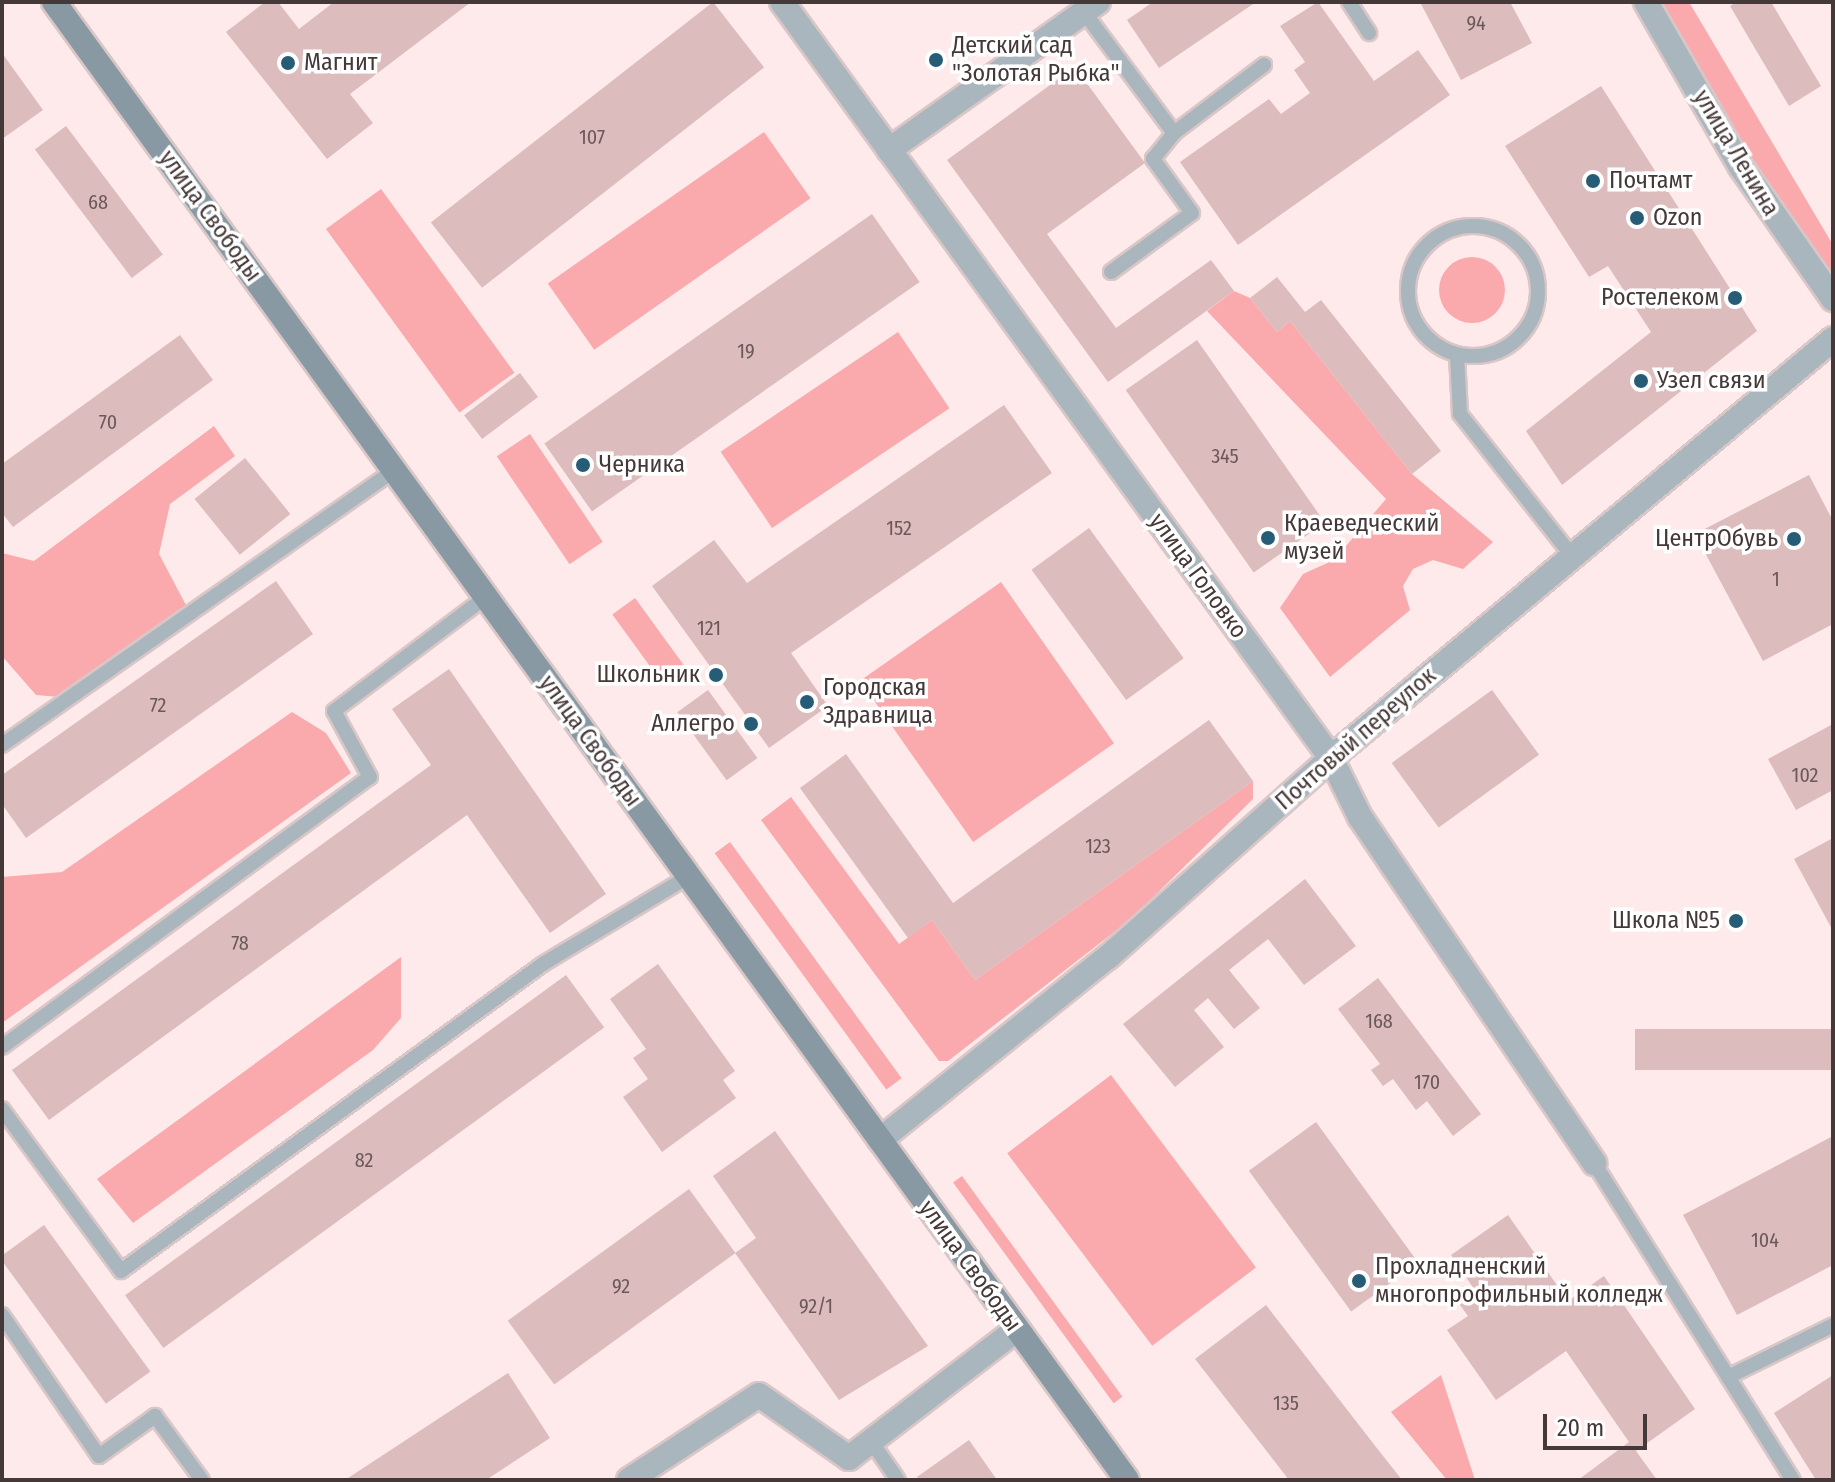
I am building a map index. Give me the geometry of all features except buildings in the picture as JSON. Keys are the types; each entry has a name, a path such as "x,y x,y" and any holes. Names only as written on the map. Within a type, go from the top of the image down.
{"main road":[{"name":"улица Свободы","path":"54,2 1127,1480"}],"street":[{"name":"улица Головко","path":"782,2 1331,758 1360,817 1594,1163"},
{"name":"улица Ленина","path":"1646,2 1741,167 1833,299"},
{"path":"889,150 1091,7"},
{"name":"Почтовый переулок","path":"880,1140 1108,957 1331,758 1833,339"},
{"path":"629,1480 759,1395 849,1458 1016,1330"}],"lane":[{"path":"1349,2 1369,33"},
{"path":"1091,7 1174,133"},
{"path":"1111,272 1192,213 1153,159 1174,133 1264,65"},
{"path":"1479,226 1499,231 1530,258 1538,299 1532,320 1510,345 1479,356 1457,355 1420,330 1407,288 1423,248 1439,235 1479,226"},
{"path":"1457,355 1460,414 1572,556"},
{"path":"2,745 394,471"},
{"path":"2,1047 370,777 334,711 486,597"},
{"path":"2,1109 121,1271 543,964 688,877"},
{"path":"1594,1163 1793,1480"},
{"path":"2,1315 99,1456 155,1416 202,1480"},
{"path":"1728,1377 1833,1325"},
{"path":"871,1441 898,1480"}],"shaded area":[{"path":"1658,2 1689,2 1833,245 1833,283 1749,161"},
{"path":"764,132 810,198 594,350 548,283"},
{"path":"381,189 514,373 459,413 326,229"},
{"path":"1472,257 1485,260 1495,267 1502,277 1505,290 1502,303 1495,313 1485,320 1472,323 1459,320 1449,313 1442,303 1439,290 1442,277 1449,267 1459,260"},
{"path":"1234,291 1250,298 1277,332 1290,321 1412,474 1493,542 1463,569 1433,560 1413,569 1403,586 1410,610 1330,677 1280,608 1303,574 1334,560 1386,499 1207,311"},
{"path":"898,332 949,408 772,528 721,452"},
{"path":"214,426 235,456 170,504 159,554 188,609 71,698 36,695 2,656 2,553 34,561"},
{"path":"530,434 603,542 570,564 497,456"},
{"path":"1001,582 1114,743 973,842 860,681"},
{"path":"635,598 683,664 661,681 612,614"},
{"path":"292,712 326,733 351,773 2,1023 2,877 62,872"},
{"path":"1253,781 1253,799 1131,919 948,1061 939,1061 761,820 791,797 899,944 932,920 975,980"},
{"path":"730,842 902,1078 886,1089 715,853"},
{"path":"401,957 401,1018 373,1050 133,1223 97,1179"},
{"path":"1111,1075 1256,1267 1152,1346 1007,1153"},
{"path":"962,1176 1122,1397 1114,1403 953,1182"},
{"path":"1441,1375 1475,1480 1447,1480 1391,1412"}],"place":[{"name":"Детский сад \"Золотая Рыбка\"","path":"936,60"},
{"name":"Магнит","path":"288,63"},
{"name":"Почтамт","path":"1593,181"},
{"name":"Ozon","path":"1637,218"},
{"name":"Ростелеком","path":"1735,298"},
{"name":"Узел связи","path":"1641,381"},
{"name":"Черника","path":"583,465"},
{"name":"Краеведческий музей","path":"1268,538"},
{"name":"ЦентрОбувь","path":"1794,539"},
{"name":"Школьник","path":"716,675"},
{"name":"Городская Здравница","path":"807,702"},
{"name":"Аллегро","path":"751,724"},
{"name":"Школа №5","path":"1736,921"},
{"name":"Прохладненский многопрофильный колледж","path":"1359,1281"}]}
